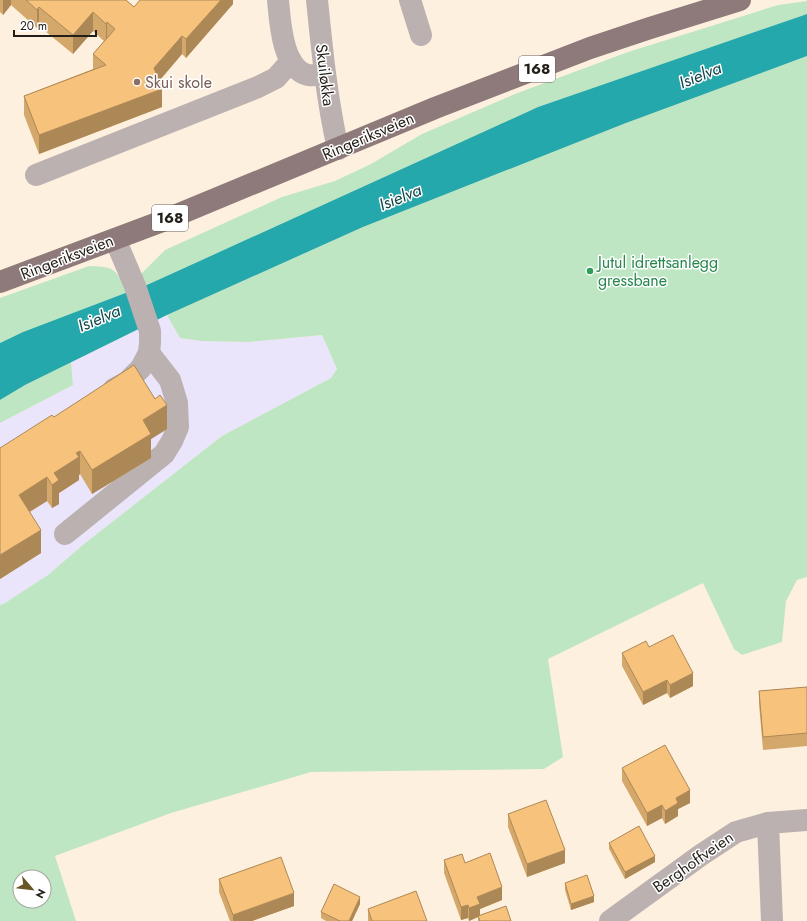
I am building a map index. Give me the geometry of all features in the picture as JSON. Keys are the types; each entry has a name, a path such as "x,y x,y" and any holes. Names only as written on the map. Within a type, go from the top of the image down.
{"main road":[{"name":"Ringeriksveien","path":"0,282 160,222 435,108 590,48 740,0"}],"street":[{"path":"278,0 280,25 284,44 291,60 297,68 306,75 314,76 324,74"},
{"name":"Skuiløkka","path":"317,0 324,74 330,114 338,149"},
{"path":"410,0 420,35"},
{"path":"36,175 258,87 276,78 291,60"},
{"path":"100,398 127,382 134,376 141,368 149,353 150,331 135,286 115,239"},
{"path":"65,534 164,454 172,441 178,427 177,403 170,380 149,353"},
{"name":"Berghoffveien","path":"610,921 701,854 736,832 768,823 807,820"},
{"path":"768,823 772,921"}],"shaded area":[{"path":"167,315 180,338 201,341 248,342 322,335 337,369 331,378 222,436 84,544 48,575 0,605 0,423 73,385 71,362"}],"green space":[{"path":"807,1 807,14 538,107 142,287 141,274 165,250 282,197 335,181 371,164 422,134 515,94 628,52 778,5"},
{"path":"807,56 807,577 797,580 786,601 782,642 742,655 734,649 703,583 548,659 563,757 544,769 311,772 171,813 55,856 76,921 0,921 0,605 48,575 84,544 222,436 331,378 337,369 322,335 248,342 201,341 180,338 167,315 363,227 626,123"},
{"path":"89,266 105,267 114,271 128,292 23,332 0,343 0,298"},
{"path":"71,362 73,385 0,423 0,400 25,385"}],"water":[{"name":"Isielva","path":"807,14 807,56 626,123 363,227 167,315 25,385 0,400 0,343 23,332 149,284 538,107"}],"building":[{"path":"26,0 126,0 134,7 140,0 221,0 186,39 182,36 154,68 162,89 39,135 24,96 106,65 93,54 115,29 107,22 106,24 93,12 73,35 39,7 37,10"},
{"path":"134,365 155,399 160,395 167,405 143,420 151,434 92,470 80,451 76,453 79,457 54,473 59,480 52,485 47,477 19,495 41,530 0,555 0,448 52,415 54,417"},
{"path":"673,635 693,673 670,685 667,680 643,692 622,653 646,641 649,647"},
{"path":"807,687 807,733 763,737 759,691"},
{"path":"665,745 690,790 676,798 678,803 665,811 662,805 647,813 622,768"},
{"path":"546,800 565,850 527,864 508,814"},
{"path":"639,826 655,856 625,872 609,843"},
{"path":"490,853 502,887 477,897 480,904 469,908 468,905 461,907 444,860 462,854 465,863"},
{"path":"281,857 294,893 233,915 219,879"},
{"path":"587,875 594,896 571,904 565,883"},
{"path":"334,884 360,897 349,921 340,921 321,912"},
{"path":"416,891 427,921 372,921 368,909"},
{"path":"506,906 511,921 480,921 478,916"}],"place":[{"name":"Skui skole","path":"137,82"},
{"name":"Jutul idrettsanlegg gressbane","path":"590,271"}]}
